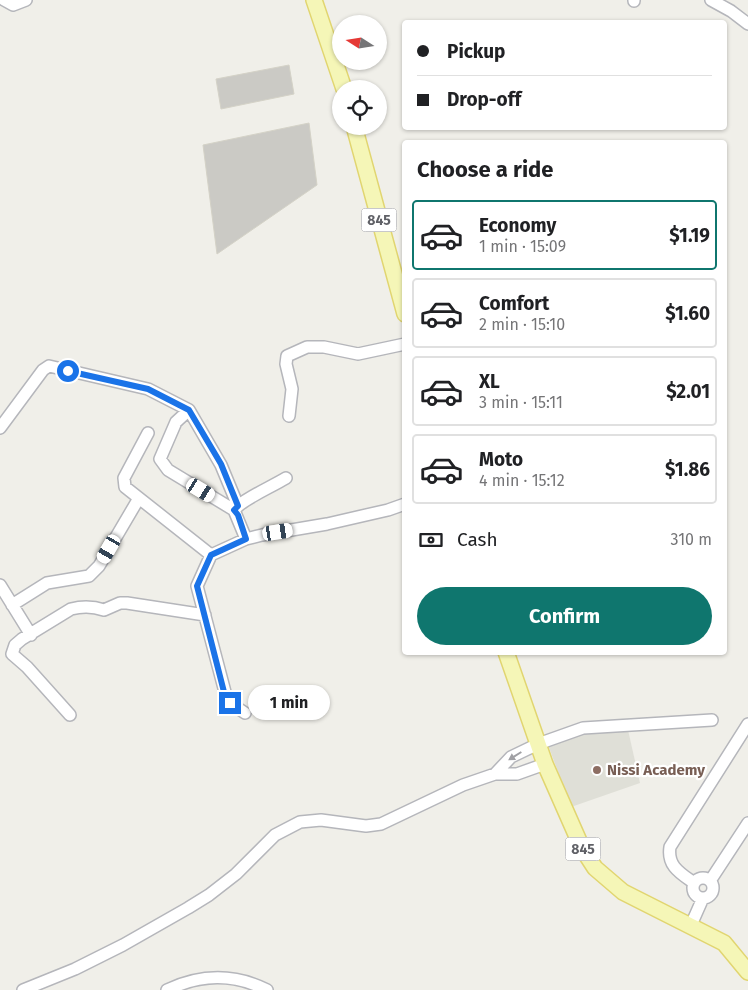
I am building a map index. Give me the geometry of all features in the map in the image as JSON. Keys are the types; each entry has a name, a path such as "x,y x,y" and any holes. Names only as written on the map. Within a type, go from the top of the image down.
{"main road":[{"path":"314,0 341,80"},
{"name":"845","path":"357,135 402,289"},
{"name":"845","path":"507,655 546,764 582,848 595,868 623,892 724,943 748,972"}],"street":[{"path":"4,0 13,5 26,0"},
{"path":"711,0 731,11 748,24"},
{"path":"289,416 292,389 286,364 287,356 307,347 324,347 358,354 372,353 402,345"},
{"path":"0,428 43,370 49,366 148,389 189,410 221,464 246,539"},
{"path":"189,410 176,422 160,459 168,470 236,508"},
{"path":"148,434 124,478 125,487 211,555"},
{"path":"236,508 246,499 259,494 286,478"},
{"path":"12,605 47,583 89,576 99,566 139,498"},
{"path":"245,713 230,703 224,692 197,586 211,555 246,539 336,522 402,505"},
{"path":"0,585 31,635"},
{"path":"70,715 27,667 12,654 15,644 50,621 79,607 92,606 104,610 120,603 127,603 205,615"},
{"path":"496,774 511,757 538,744 583,728 712,720"},
{"path":"694,883 672,865 669,856 670,847 748,724"},
{"path":"23,990 75,969 123,945 210,895 236,874 275,835 300,822 321,820 366,826 381,824 456,788 496,774 517,774 546,764"},
{"path":"710,881 745,835 748,823"},
{"path":"700,878 710,881 712,892 708,897 700,897 693,889 694,883 700,878"},
{"path":"688,924 700,897"},
{"path":"167,990 188,981 216,977 243,980 267,990"}],"shaded area":[{"name":"Nissi Academy","path":"587,728 628,730 640,783 571,807 547,742"}],"building":[{"path":"289,65 294,94 221,109 216,79"},
{"path":"309,123 317,185 217,254 203,145"}],"place":[{"name":"Nissi Academy","path":"597,770"}],"route":[{"path":"68,371 148,389 189,410 196,425 221,464 238,506 234,510 238,515 246,539 211,555 200,575 197,586 224,692 230,703"}]}
